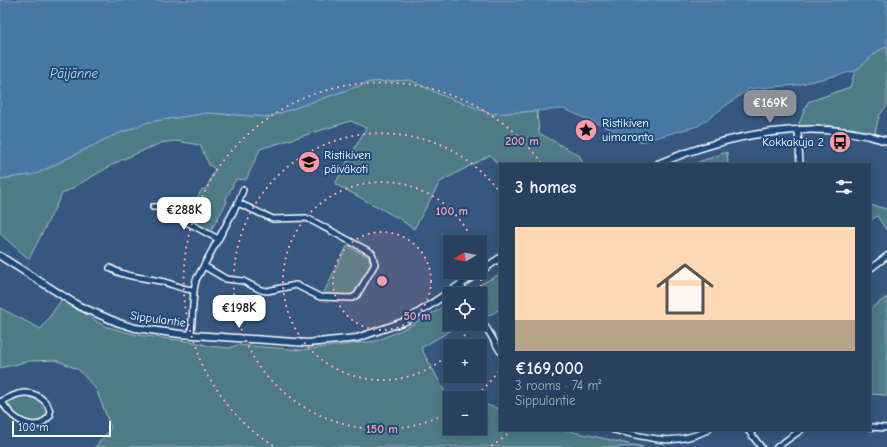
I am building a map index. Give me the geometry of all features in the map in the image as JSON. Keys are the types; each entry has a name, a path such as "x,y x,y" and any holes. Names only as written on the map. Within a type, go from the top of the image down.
{"street":[{"path":"661,163 700,148 739,138 798,131 846,132 887,141"},
{"path":"798,131 800,163"},
{"path":"191,334 196,280 238,203 243,190"},
{"path":"204,266 226,279 243,281 261,290 267,291 296,286 320,297 352,298 357,295 375,264 372,253 307,218 270,218 238,203"},
{"path":"153,207 159,207 218,239"},
{"name":"Sippulantie","path":"0,256 79,306 102,318 135,328 308,343 351,339 373,334 406,321 499,259"},
{"path":"871,268 887,256"},
{"path":"110,268 118,273 165,282 180,289 194,290"},
{"path":"487,329 499,349"},
{"path":"19,394 31,394 48,403 50,416 41,424 28,424 11,415 1,401 19,394"},
{"path":"871,427 887,428"},
{"path":"618,431 659,440 677,441 693,437 706,431"},
{"path":"749,431 761,447"},
{"path":"778,447 800,431"}],"green space":[{"path":"887,47 887,105 879,116 875,133 825,125 798,126 808,102 850,87 855,71 879,50"},
{"path":"410,80 441,95 492,114 537,111 539,133 580,156 583,163 499,163 499,166 490,155 440,182 414,229 398,218 335,184 366,128 351,121 260,149 246,180 236,179 226,199 227,202 210,232 186,219 202,189 206,189 215,169 209,165 200,145 176,141 161,143 119,161 62,194 29,259 0,234 0,179 36,174 112,136 149,122 207,113 269,117 370,82"},
{"path":"727,152 728,163 696,163"},
{"path":"871,205 887,209 887,231 877,216 871,220"},
{"path":"347,246 369,257 371,264 354,293 348,295 323,294"},
{"path":"499,275 499,310 488,316 487,287 479,287 479,285"},
{"path":"887,297 887,395 871,394 871,308"},
{"path":"62,299 104,326 137,335 195,342 209,346 228,348 238,345 302,350 376,341 408,327 443,307 443,331 450,331 421,348 445,391 443,391 443,435 487,435 487,405 499,409 499,431 570,431 643,447 95,447 111,428 96,389 79,370 56,360 30,361 0,368 0,308 41,329"},
{"path":"23,395 34,398 45,404 47,416 42,420 30,421 23,420 12,412 7,402"}],"water":[{"name":"Päijänne","path":"0,0 887,0 887,47 879,50 855,71 797,85 749,89 698,126 640,142 564,109 492,114 441,95 410,80 370,82 269,117 207,113 149,122 112,136 36,174 0,179"}],"place":[{"name":"Ristikiven uimaranta","path":"586,130"},
{"name":"Kokkakuja 2","path":"840,142"},
{"name":"Ristikiven päiväkoti","path":"309,162"}]}
